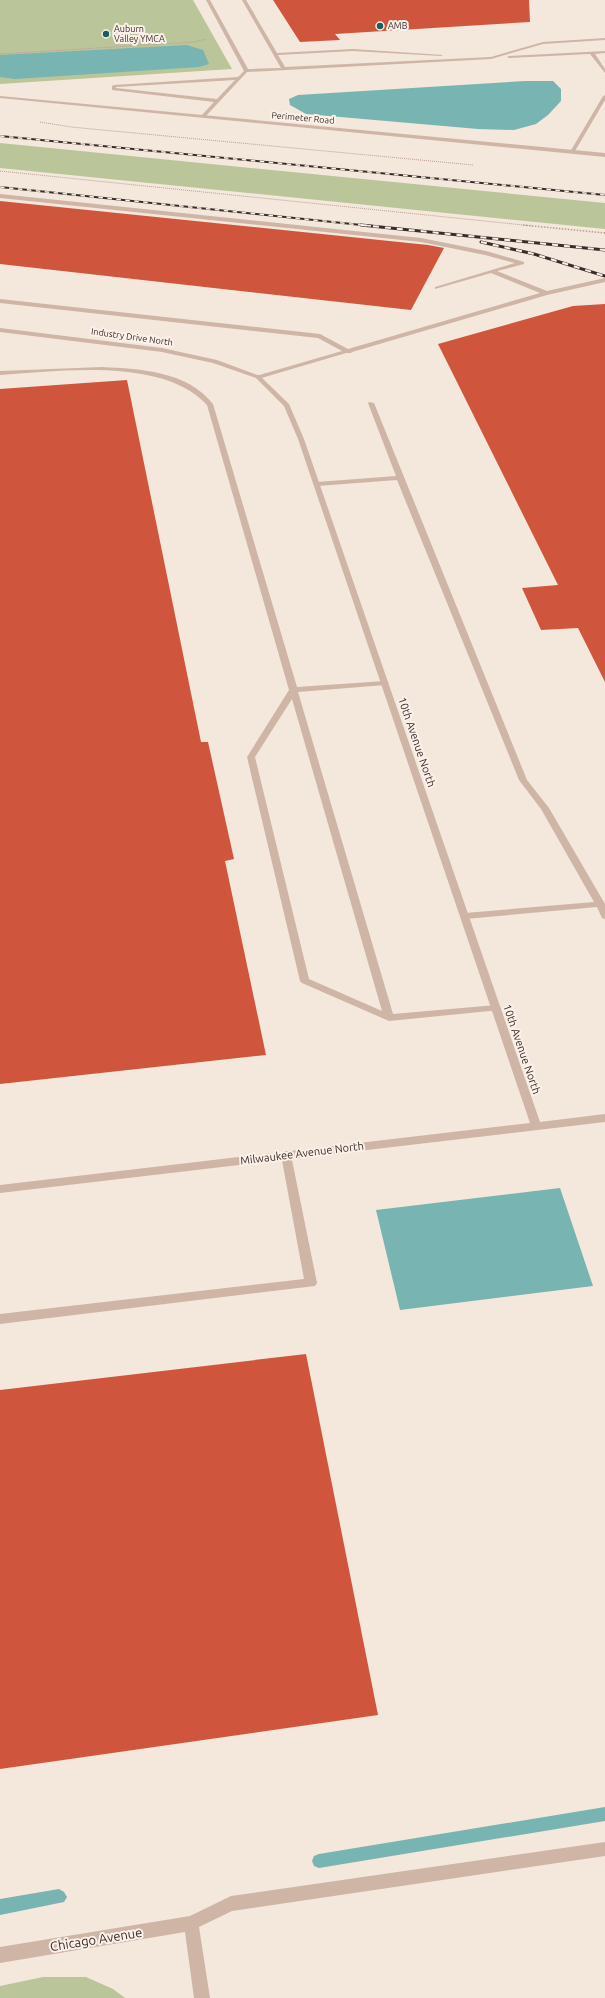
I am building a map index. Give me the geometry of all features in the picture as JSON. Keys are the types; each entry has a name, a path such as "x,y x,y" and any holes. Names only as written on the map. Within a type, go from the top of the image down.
{"street":[{"path":"208,0 246,71"},
{"path":"244,0 284,69"},
{"path":"275,54 353,50 491,58 543,43 605,39"},
{"path":"592,52 605,72"},
{"path":"204,116 246,71 605,52"},
{"path":"218,101 114,89 114,86 239,78"},
{"path":"572,152 605,96"},
{"name":"Perimeter Road","path":"0,97 605,155"},
{"path":"0,196 421,240 486,253 522,263 437,288"},
{"path":"491,271 546,293"},
{"path":"258,377 349,352 546,293 605,280"},
{"path":"0,301 320,336 349,352"},
{"name":"Industry Drive North","path":"0,330 162,350 215,361 258,377"},
{"path":"0,373 58,369 118,370 148,373 176,380 197,391 210,404 389,1018"},
{"name":"10th Avenue North","path":"258,377 278,395 292,415 317,484 536,1126"},
{"path":"370,402 523,780 545,808 600,904 605,916"},
{"path":"317,484 400,478"},
{"path":"293,690 385,683"},
{"path":"293,690 252,757 305,981 389,1018 496,1008"},
{"path":"465,916 600,904"},
{"name":"Milwaukee Avenue North","path":"0,1189 605,1118"},
{"path":"0,1319 310,1283 286,1155"},
{"name":"Chicago Avenue","path":"0,1955 191,1923 231,1904 605,1849"},
{"path":"191,1923 202,1998"}],"path":[{"path":"0,54 200,42 206,38"},
{"path":"38,122 48,125 478,165"},
{"path":"0,171 605,233"}],"green space":[{"name":"Auburn Valley YMCA","path":"0,0 193,0 232,69 0,84"},
{"path":"0,143 605,203 605,229 0,168"},
{"path":"43,1977 86,1977 113,1989 125,1998 0,1998 0,1986"}],"water":[{"path":"187,45 203,50 209,64 199,67 15,79 0,77 0,55"},
{"path":"525,81 553,81 561,89 561,101 548,115 536,124 514,130 478,129 306,114 290,105 289,99 298,95"},
{"path":"560,1188 593,1286 400,1310 376,1210"}],"building":[{"name":"AMB","path":"273,0 529,0 530,22 335,34 340,40 300,42"},
{"path":"0,201 428,245 444,248 411,310 0,264"},
{"path":"605,304 605,682 578,628 541,630 522,588 558,585 438,344 573,306"},
{"path":"127,380 201,742 208,742 234,859 225,861 266,1055 0,1084 0,389"},
{"path":"306,1354 378,1715 0,1769 0,1390"}],"waterway":[{"path":"319,1861 605,1814"},
{"path":"0,1907 59,1897"}],"railway":[{"path":"0,136 605,195"},
{"path":"0,187 371,226"},
{"path":"361,225 605,250"},
{"path":"481,242 534,254 605,276"}],"place":[{"name":"AMB","path":"380,26"},
{"name":"Auburn Valley YMCA","path":"106,34"}]}
